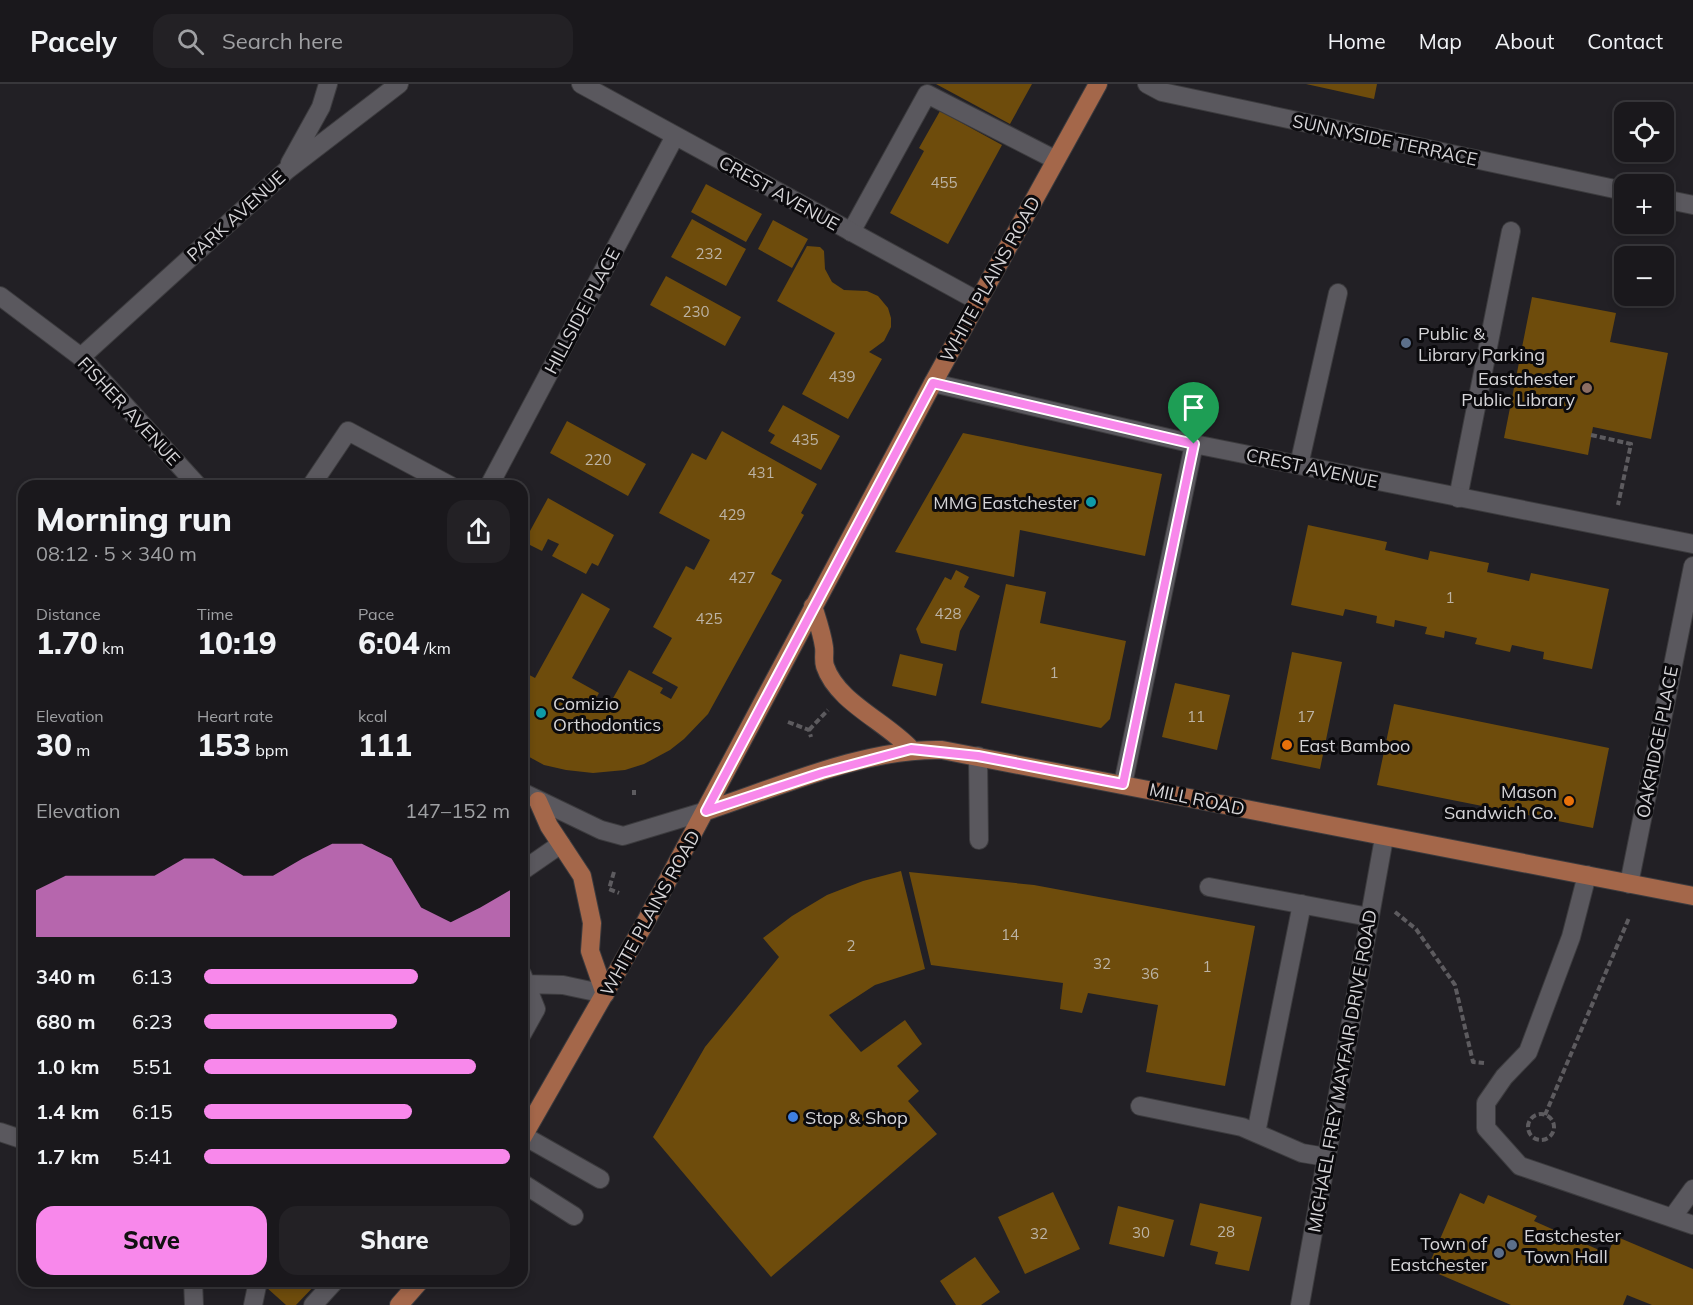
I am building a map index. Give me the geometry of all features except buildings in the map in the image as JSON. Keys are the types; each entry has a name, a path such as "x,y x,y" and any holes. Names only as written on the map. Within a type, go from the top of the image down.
{"main road":[{"name":"WHITE PLAINS ROAD","path":"528,1128 706,811 933,383 1054,159 1098,84"},
{"path":"813,606 824,646 824,664 836,687 847,699 883,723 911,749"},
{"name":"MILL ROAD","path":"706,811 822,773 911,749 978,756 1384,838 1693,896"},
{"path":"530,797 582,876 587,890 592,923 590,951 605,994"},
{"path":"399,1305 415,1287"}],"street":[{"path":"287,170 321,107 328,84"},
{"name":"PARK AVENUE","path":"81,357 287,170 399,84"},
{"name":"CREST AVENUE","path":"581,84 978,301"},
{"name":"SUNNYSIDE TERRACE","path":"1147,84 1173,95 1614,189"},
{"path":"851,232 927,94 1054,159"},
{"name":"HILLSIDE PLACE","path":"492,480 675,136"},
{"path":"1674,201 1693,205"},
{"path":"1458,498 1511,231"},
{"path":"1299,465 1338,293"},
{"name":"FISHER AVENUE","path":"0,296 81,357 193,480"},
{"name":"CREST AVENUE","path":"933,383 1194,444 1693,544"},
{"path":"315,480 348,431 440,480"},
{"path":"1123,784 1194,444"},
{"name":"OAKRIDGE PLACE","path":"1629,884 1693,566"},
{"path":"978,756 979,840"},
{"path":"530,797 601,830 623,836 706,811"},
{"name":"MICHAEL FREY MAYFAIR DRIVE ROAD","path":"1300,1305 1384,838"},
{"path":"528,867 561,843"},
{"path":"1587,875 1571,937 1528,1052 1503,1077 1486,1103 1486,1128 1520,1166 1693,1225"},
{"path":"1209,887 1369,917"},
{"path":"1256,1134 1302,904"},
{"path":"528,981 605,994"},
{"path":"528,992 536,1010 528,1024"},
{"path":"1140,1106 1242,1127 1302,1153 1326,1157"},
{"path":"0,1132 18,1138"},
{"path":"528,1140 600,1179"},
{"path":"528,1187 574,1216"},
{"path":"1672,1218 1693,1189"},
{"path":"193,1287 194,1305"},
{"path":"253,1305 257,1287"},
{"path":"313,1305 330,1287"}],"path":[{"path":"1591,435 1631,444 1612,529"},
{"path":"809,730 833,705"},
{"path":"788,722 809,730"},
{"path":"809,730 811,737"},
{"path":"614,872 609,889 619,893"},
{"path":"1395,911 1416,929 1455,986 1473,1062"},
{"path":"1545,1115 1629,918"},
{"path":"1537,1115 1545,1115 1551,1119 1553,1131 1548,1138 1536,1138 1530,1132 1529,1123 1537,1115"}],"place":[{"name":"Public & Library Parking","path":"1406,343"},
{"name":"Eastchester Public Library","path":"1587,388"},
{"name":"MMG Eastchester","path":"1091,502"},
{"name":"Comizio Orthodontics","path":"541,713"},
{"name":"East Bamboo","path":"1287,745"},
{"name":"Mason Sandwich Co.","path":"1569,801"},
{"name":"Stop & Shop","path":"793,1117"},
{"name":"Eastchester Town Hall","path":"1512,1245"},
{"name":"Town of Eastchester","path":"1499,1253"}],"route":[{"path":"933,383 1194,444 1123,784 942,750 911,749 822,773 706,811 766,693 933,383"}]}
